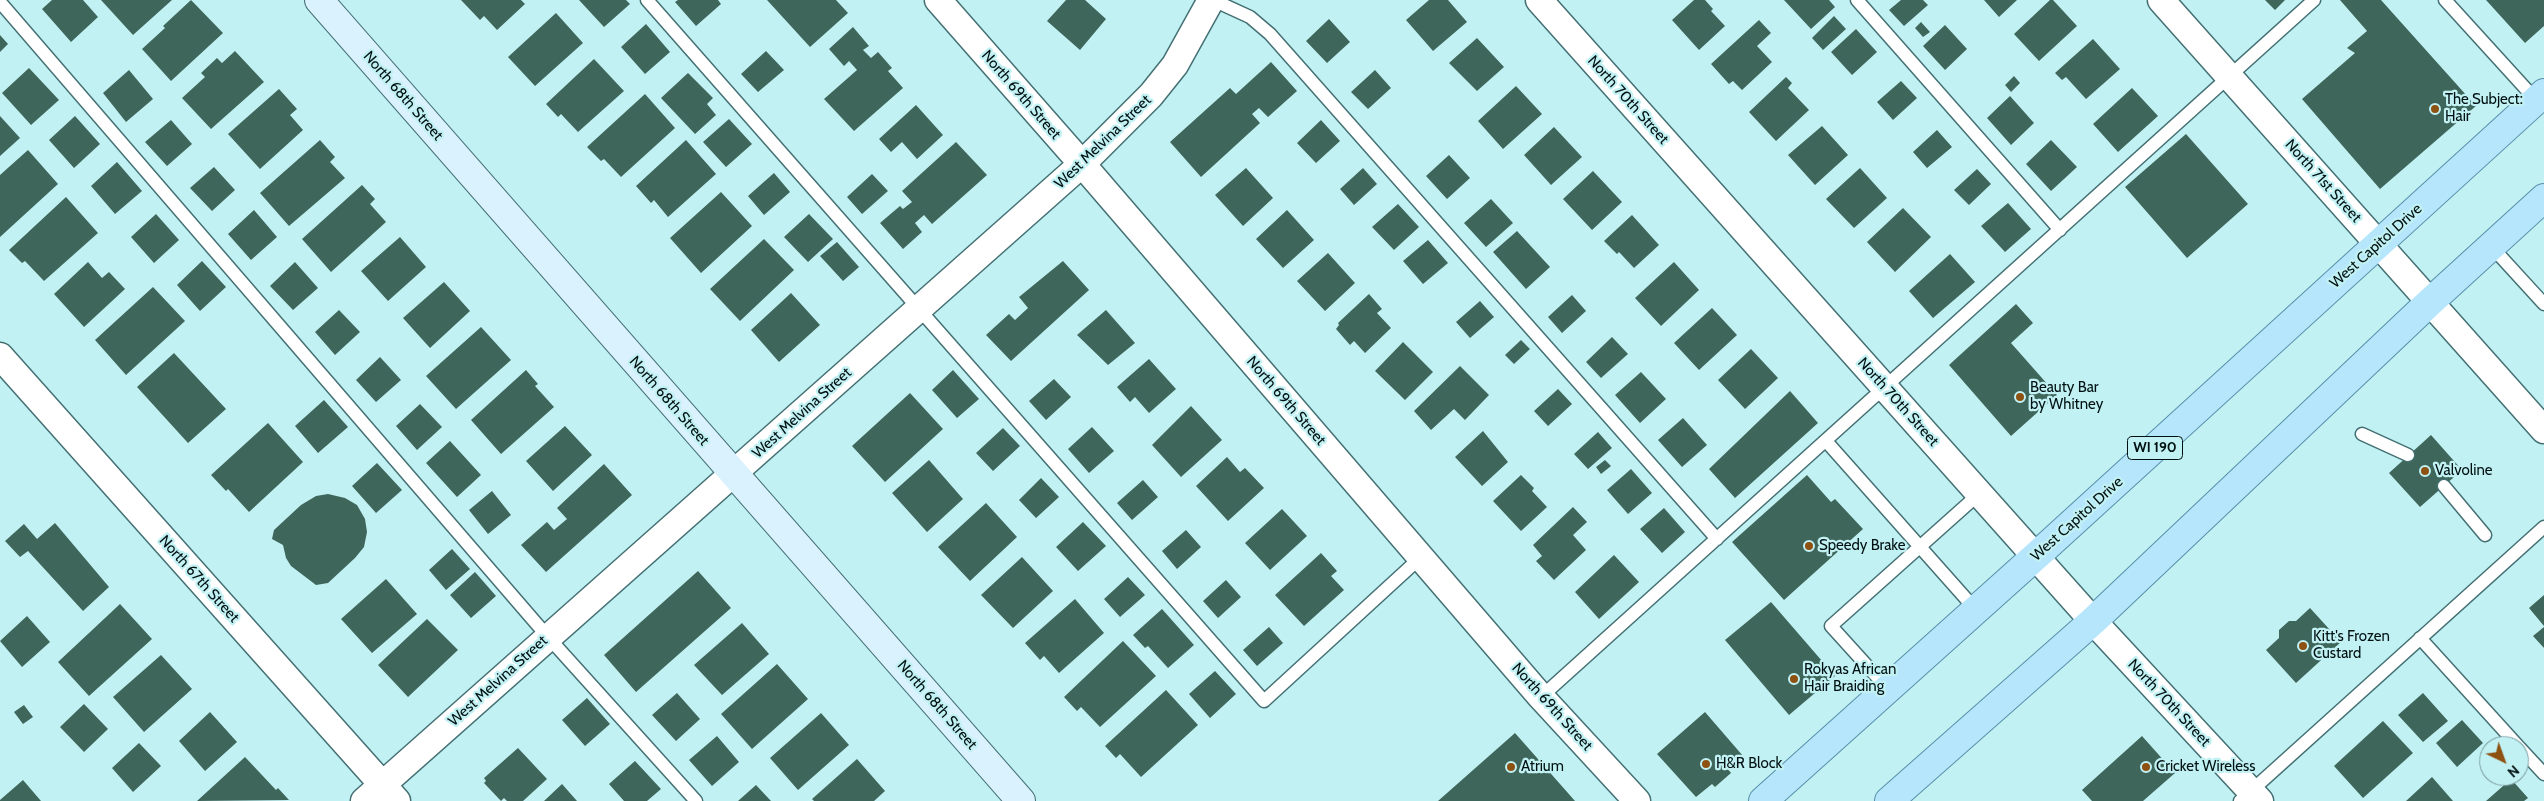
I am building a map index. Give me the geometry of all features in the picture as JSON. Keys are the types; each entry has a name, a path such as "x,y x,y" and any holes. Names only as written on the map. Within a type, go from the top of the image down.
{"main road":[{"name":"West Capitol Drive","path":"1763,801 2036,556 2540,97"},
{"path":"1889,801 2093,621 2430,302 2544,198"}],"street":[{"name":"North 68th Street","path":"319,0 1021,801"},
{"name":"North 69th Street","path":"938,0 1082,164 1541,697 1637,801"},
{"name":"West Melvina Street","path":"381,795 548,637 1082,164 1157,88 1175,65 1212,0"},
{"name":"North 70th Street","path":"1539,0 2250,798"},
{"name":"North 71st Street","path":"2161,0 2544,430"},
{"name":"North 67th Street","path":"0,356 381,795"}],"lane":[{"path":"647,0 1264,701 1421,557"},
{"path":"1212,0 1250,17 1270,34 1717,538"},
{"path":"1857,0 2060,230"},
{"path":"1541,697 1886,388 2314,0"},
{"path":"2445,0 2540,97"},
{"path":"0,2 548,637 696,801"},
{"path":"2491,246 2544,304"},
{"path":"2362,434 2408,455"},
{"path":"1826,441 1976,610"},
{"path":"2444,486 2486,535"},
{"path":"1888,689 1831,626 1980,493"},
{"path":"2250,798 2420,638 2544,527"},
{"path":"2420,638 2510,736"},
{"path":"2529,757 2544,774"}],"building":[{"path":"52,0 83,0 98,17 71,42 42,9"},
{"path":"101,0 172,0 133,35"},
{"path":"191,0 223,33 171,81 142,49"},
{"path":"461,0 521,0 525,4 497,30 484,16 480,20"},
{"path":"579,0 626,0 630,4 604,27"},
{"path":"678,0 718,0 721,4 696,26 675,2"},
{"path":"767,0 836,0 848,13 810,47"},
{"path":"1066,0 1085,0 1106,19 1080,50 1047,21"},
{"path":"1429,0 1448,0 1467,22 1433,51 1406,20"},
{"path":"1694,0 1705,0 1713,9 1711,11 1725,26 1699,50 1672,20"},
{"path":"1784,0 1829,0 1835,7 1811,29"},
{"path":"1901,0 1923,0 1928,5 1904,26 1889,10"},
{"path":"1984,0 2017,0 1999,17"},
{"path":"2050,0 2053,0 2077,26 2039,61 2014,34"},
{"path":"2265,0 2285,0 2275,10"},
{"path":"2340,0 2381,0 2476,106 2380,189 2302,99 2355,53 2347,48 2367,31"},
{"path":"2486,0 2544,0 2544,26 2525,43"},
{"path":"556,13 583,43 535,86 508,57"},
{"path":"1834,16 1846,29 1823,50 1812,38"},
{"path":"1329,19 1350,42 1327,63 1306,41"},
{"path":"1759,20 1771,33 1757,46 1772,62 1742,90 1733,81 1729,84 1711,64"},
{"path":"1921,22 1930,32 1923,37 1915,28"},
{"path":"646,24 670,52 645,74 621,47"},
{"path":"1945,25 1967,49 1945,70 1923,46"},
{"path":"853,27 869,46 863,50 871,58 878,52 892,68 888,71 903,88 854,131 824,99 857,70 849,61 844,66 829,49"},
{"path":"1856,29 1877,52 1852,75 1831,52"},
{"path":"0,35 8,44 0,52"},
{"path":"1477,38 1504,67 1477,91 1449,63"},
{"path":"2093,39 2120,69 2086,99 2066,77 2062,80 2055,73"},
{"path":"235,51 264,82 211,129 182,98 205,77 201,73 217,58 222,63"},
{"path":"766,51 784,70 758,92 741,74"},
{"path":"594,59 624,91 578,132 561,114 558,117 546,104"},
{"path":"1271,62 1297,91 1268,117 1259,108 1252,114 1260,123 1201,177 1170,142 1230,88 1236,94"},
{"path":"29,68 59,100 31,125 2,93"},
{"path":"129,70 153,99 126,122 103,93"},
{"path":"1375,70 1391,88 1368,109 1351,92"},
{"path":"688,73 713,98 707,104 716,115 695,134 661,98"},
{"path":"2014,76 2020,83 2011,92 2005,85"},
{"path":"1786,77 1792,83 1788,88 1809,110 1776,141 1749,112"},
{"path":"1901,81 1917,98 1893,120 1877,102"},
{"path":"1516,86 1542,114 1503,149 1478,121"},
{"path":"2132,88 2158,116 2118,152 2093,124"},
{"path":"279,89 297,109 290,115 303,130 260,169 228,134"},
{"path":"645,94 675,128 621,177 604,159 601,161 587,147"},
{"path":"2010,96 2034,123 2011,145 1987,118"},
{"path":"916,105 943,135 917,159 902,142 891,152 879,139"},
{"path":"0,116 20,138 0,156"},
{"path":"75,116 100,144 74,168 49,140"},
{"path":"729,119 752,144 726,167 703,142"},
{"path":"171,120 192,144 167,166 145,142"},
{"path":"1321,120 1340,141 1316,163 1297,143"},
{"path":"1822,126 1848,155 1815,185 1788,155"},
{"path":"1554,127 1582,157 1551,185 1524,155"},
{"path":"1937,130 1952,147 1927,168 1913,152"},
{"path":"2186,134 2248,204 2187,258 2125,187"},
{"path":"320,140 335,157 330,162 345,178 289,226 260,193"},
{"path":"686,140 716,174 668,217 654,200 651,203 636,186"},
{"path":"2051,140 2077,167 2051,191 2026,164"},
{"path":"956,142 987,175 932,224 924,215 915,223 922,232 903,249 880,223 900,206 903,209 912,202 902,191"},
{"path":"28,150 58,184 0,237 0,175"},
{"path":"1449,155 1470,178 1447,199 1426,176"},
{"path":"117,162 142,191 115,214 91,186"},
{"path":"214,167 235,190 212,211 190,188"},
{"path":"1246,168 1273,198 1243,226 1215,195"},
{"path":"1363,168 1377,184 1354,205 1340,189"},
{"path":"1860,168 1887,198 1854,228 1826,199"},
{"path":"1977,169 1991,184 1969,205 1954,190"},
{"path":"1593,171 1622,202 1592,230 1563,199"},
{"path":"774,173 790,192 764,215 748,196"},
{"path":"872,174 888,191 862,214 847,197"},
{"path":"362,185 375,199 370,204 386,222 331,272 302,239"},
{"path":"721,192 752,226 701,273 670,238"},
{"path":"66,197 98,233 44,281 25,261 22,263 9,250"},
{"path":"1491,199 1513,223 1486,247 1464,223"},
{"path":"2008,203 2031,229 2005,252 1981,226"},
{"path":"1398,204 1419,227 1394,250 1372,227"},
{"path":"1903,208 1931,237 1895,272 1867,242"},
{"path":"254,210 277,237 251,260 228,234"},
{"path":"1287,210 1314,240 1283,268 1256,239"},
{"path":"156,214 179,240 154,263 131,237"},
{"path":"809,214 833,239 808,262 784,237"},
{"path":"1632,215 1659,245 1634,268 1619,252 1617,254 1604,241"},
{"path":"1517,231 1550,267 1526,289 1493,252"},
{"path":"400,237 426,267 388,301 361,271"},
{"path":"764,239 794,270 740,321 710,289"},
{"path":"1428,240 1448,263 1423,284 1403,261"},
{"path":"837,242 859,267 843,281 820,256"},
{"path":"1328,253 1355,283 1325,311 1297,281"},
{"path":"1950,254 1975,282 1933,318 1909,291"},
{"path":"202,261 226,287 200,311 177,285"},
{"path":"1063,261 1089,290 1011,361 986,335 1009,314 1015,320 1028,308 1019,297"},
{"path":"88,262 102,278 109,272 125,289 84,327 54,294"},
{"path":"295,262 318,288 293,310 270,286"},
{"path":"1674,262 1699,290 1661,326 1635,298"},
{"path":"444,282 470,311 430,348 403,318"},
{"path":"153,287 185,321 126,375 95,340"},
{"path":"791,293 820,325 779,362 751,330"},
{"path":"1369,294 1382,309 1377,313 1391,328 1365,353 1354,341 1350,345 1336,329 1339,325 1338,323"},
{"path":"1572,295 1586,311 1562,333 1548,317"},
{"path":"1480,301 1494,317 1470,338 1456,322"},
{"path":"2016,304 2033,323 2011,343 2057,395 2011,436 1949,365"},
{"path":"1712,308 1737,335 1699,370 1674,343"},
{"path":"339,310 360,332 335,355 315,332"},
{"path":"1106,310 1135,343 1108,365 1077,335"},
{"path":"481,327 511,360 456,409 426,376"},
{"path":"1612,337 1628,354 1601,378 1586,362"},
{"path":"1521,340 1530,349 1514,364 1505,355"},
{"path":"1403,342 1433,372 1405,400 1375,371"},
{"path":"1751,349 1778,378 1745,409 1718,380"},
{"path":"174,353 226,409 188,443 137,387"},
{"path":"380,357 401,380 376,402 356,380"},
{"path":"1149,359 1176,389 1149,413 1135,397 1130,402 1117,387"},
{"path":"1460,366 1489,395 1465,420 1454,409 1431,430 1414,411"},
{"path":"526,370 538,384 535,386 554,407 501,454 471,420"},
{"path":"953,370 979,399 957,418 932,390"},
{"path":"1641,372 1666,399 1640,423 1615,395"},
{"path":"1054,379 1071,397 1046,420 1029,401"},
{"path":"1558,389 1572,404 1548,426 1534,411"},
{"path":"1790,391 1818,423 1735,498 1709,469"},
{"path":"910,393 943,429 885,482 852,446"},
{"path":"324,400 348,427 318,453 295,426"},
{"path":"420,404 442,427 417,450 396,426"},
{"path":"1191,406 1222,440 1181,477 1152,445"},
{"path":"1683,418 1707,445 1682,467 1658,440"},
{"path":"268,423 303,462 249,512 228,489 226,491 211,475"},
{"path":"565,426 592,455 553,491 526,461"},
{"path":"1092,427 1114,451 1089,473 1068,449"},
{"path":"1003,428 1020,446 993,471 976,453"},
{"path":"1483,431 1508,462 1482,486 1455,457"},
{"path":"1598,432 1612,448 1588,469 1574,454"},
{"name":"Valvoline","path":"2431,435 2462,470 2420,507 2389,473"},
{"path":"450,441 481,475 457,497 426,463"},
{"path":"1227,457 1240,472 1245,468 1264,488 1228,521 1196,486"},
{"path":"929,460 963,499 927,532 892,493"},
{"path":"1605,460 1611,466 1601,474 1596,467"},
{"path":"377,463 402,490 376,513 352,486"},
{"path":"604,464 632,495 546,572 521,545 547,522 554,530 567,519 557,508"},
{"path":"1631,469 1652,493 1628,514 1607,490"},
{"path":"1521,475 1534,488 1532,491 1547,507 1521,531 1493,501"},
{"path":"1807,475 1831,502 1835,499 1863,529 1784,600 1732,542"},
{"path":"1041,478 1059,497 1036,518 1019,500"},
{"path":"1143,480 1158,497 1132,520 1117,503"},
{"path":"492,491 511,515 488,534 469,510"},
{"path":"328,494 345,498 357,505 365,519 367,532 364,547 355,558 328,583 316,585 291,566 286,558 283,545 272,539 274,530 301,505 316,496"},
{"path":"986,503 1017,537 970,581 938,547"},
{"path":"1573,507 1587,522 1573,535 1586,550 1554,580 1536,561 1542,556 1533,545"},
{"path":"1664,508 1685,532 1662,553 1640,529"},
{"path":"1282,509 1307,536 1270,570 1245,543"},
{"path":"1083,522 1106,546 1078,571 1056,547"},
{"path":"55,523 109,587 83,611 28,551 20,557 5,541 24,524 37,539"},
{"path":"1186,530 1201,547 1177,569 1162,551"},
{"path":"452,549 470,569 446,590 429,570"},
{"path":"1321,553 1337,571 1331,576 1344,590 1304,626 1275,595"},
{"path":"1614,555 1639,582 1599,619 1575,592"},
{"path":"1022,557 1053,591 1013,628 981,595"},
{"path":"698,571 731,608 636,692 604,655"},
{"path":"475,572 496,596 471,618 450,595"},
{"path":"1128,577 1145,595 1120,617 1104,599"},
{"path":"386,579 417,614 372,653 341,619"},
{"path":"1226,580 1241,597 1218,618 1203,601"},
{"path":"2544,595 2544,626 2529,608"},
{"path":"1075,599 1104,633 1059,673 1044,656 1040,660 1025,643"},
{"path":"1771,602 1835,676 1789,715 1725,640"},
{"path":"120,604 152,639 89,696 58,662"},
{"name":"Kitt's Frozen Custard","path":"2310,608 2341,642 2296,683 2266,650 2279,638 2279,630 2289,621 2296,621"},
{"path":"1162,609 1194,645 1168,668 1148,646 1145,648 1133,635"},
{"path":"27,616 50,642 22,667 0,641"},
{"path":"427,619 458,650 408,697 378,665"},
{"path":"742,623 769,654 722,695 694,665"},
{"path":"1269,627 1283,643 1257,666 1243,650"},
{"path":"2544,627 2544,648 2533,636"},
{"path":"1123,641 1156,676 1100,727 1081,707 1077,711 1064,697"},
{"path":"161,655 192,689 144,732 113,697"},
{"path":"777,664 808,699 752,749 721,714"},
{"path":"1215,671 1236,694 1210,718 1189,694"},
{"path":"1166,690 1198,725 1141,777 1120,754 1116,758 1105,746"},
{"path":"677,693 700,719 676,741 652,715"},
{"path":"2423,693 2448,721 2423,742 2398,715"},
{"path":"587,698 610,724 585,746 562,720"},
{"path":"84,704 108,729 84,752 60,727"},
{"path":"24,705 33,717 23,724 14,712"},
{"path":"210,712 237,742 205,771 179,741"},
{"path":"1705,712 1743,756 1728,769 1731,773 1715,787 1712,784 1696,797 1657,754"},
{"path":"821,713 849,745 798,790 770,758"},
{"path":"2462,720 2479,739 2479,747 2457,767 2436,743"},
{"path":"2383,721 2413,753 2363,798 2334,766"},
{"name":"Atrium","path":"1515,733 1575,801 1438,801"},
{"path":"717,736 739,762 712,786 689,760"},
{"path":"2142,736 2175,773 2143,801 2092,801 2082,790"},
{"path":"139,743 161,766 133,792 112,768"},
{"path":"518,748 547,779 523,801 507,801 504,798 501,801 484,783 486,781 484,778"},
{"path":"245,757 276,790 278,788 289,800 197,801"},
{"path":"857,759 885,791 874,801 814,801 812,799"},
{"path":"635,761 661,789 647,801 624,801 609,784"},
{"path":"2432,777 2453,801 2406,801"},
{"path":"23,780 41,801 0,801 0,800"},
{"path":"562,784 577,801 544,801"},
{"path":"756,785 771,801 738,801"},
{"path":"2503,786 2517,786 2528,798 2524,801 2486,801"}],"place":[{"name":"The Subject: Hair","path":"2435,109"},
{"name":"Beauty Bar by Whitney","path":"2020,397"},
{"name":"Valvoline","path":"2425,471"},
{"name":"Speedy Brake","path":"1809,546"},
{"name":"Kitt's Frozen Custard","path":"2303,646"},
{"name":"Rokyas African Hair Braiding","path":"1794,679"},
{"name":"H&R Block","path":"1706,764"},
{"name":"Atrium","path":"1511,767"},
{"name":"Cricket Wireless","path":"2146,767"}]}
